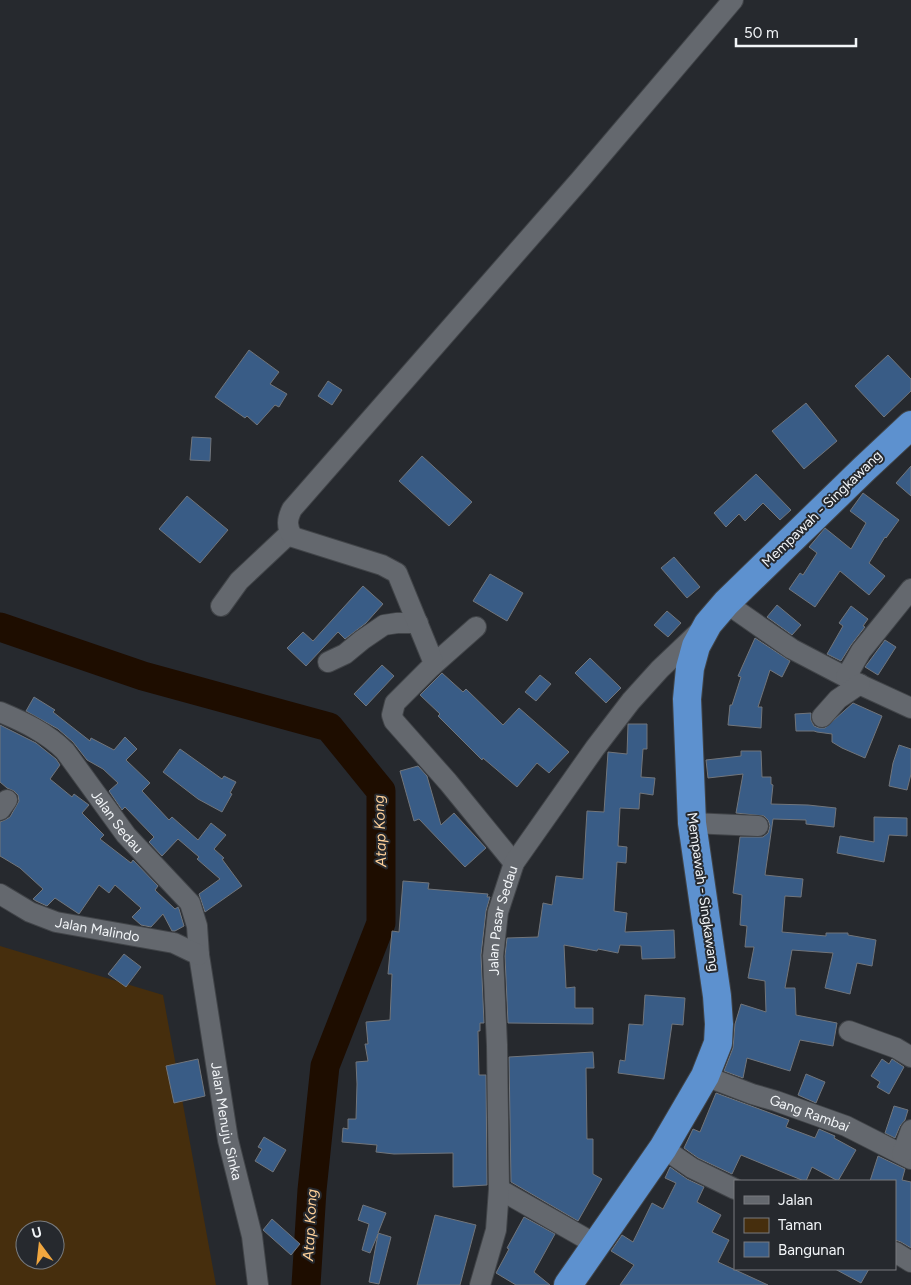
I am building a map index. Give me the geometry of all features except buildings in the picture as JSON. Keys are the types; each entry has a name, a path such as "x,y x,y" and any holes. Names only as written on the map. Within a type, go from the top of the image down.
{"highway":[{"name":"Mempawah - Singkawang","path":"568,1285 663,1148 705,1076 718,1043 717,996 692,823 687,699 690,668 696,646 708,624 726,603 856,475 911,425"}],"street":[{"path":"432,666 432,655 397,573 382,565 294,537 290,533 288,523 292,509 573,187 733,0"},
{"path":"221,606 239,581 290,533"},
{"path":"822,717 853,680 862,650 911,588"},
{"path":"726,603 792,649 911,708"},
{"path":"328,662 345,654 384,625 418,623"},
{"name":"Jalan Pasar Sedau","path":"480,1285 496,1230 499,1190 493,956 498,912 514,863 595,748 631,701 660,669 708,624"},
{"path":"476,627 432,666 395,703 392,715 394,721 448,782 514,863"},
{"name":"Jalan Sedau","path":"0,712 22,721 53,739 65,751 126,835 190,904 197,926 199,955"},
{"path":"692,823 758,826"},
{"name":"Jalan Malindo","path":"0,894 30,912 56,922 174,943 199,955"},
{"name":"Jalan Menuju Sinka","path":"199,955 228,1140 252,1236 258,1285"},
{"path":"849,1031 896,1048 911,1057"},
{"name":"Gang Rambai","path":"705,1076 846,1126 907,1156"},
{"path":"907,1156 911,1130"},
{"path":"663,1148 692,1168 734,1189"},
{"path":"499,1190 597,1245"},
{"path":"896,1253 911,1262"}],"green space":[{"path":"0,946 163,995 216,1285 0,1285"}],"waterway":[{"name":"Atap Kong","path":"0,627 143,676 329,727 381,791 381,923 325,1066 312,1190 306,1285"}]}
